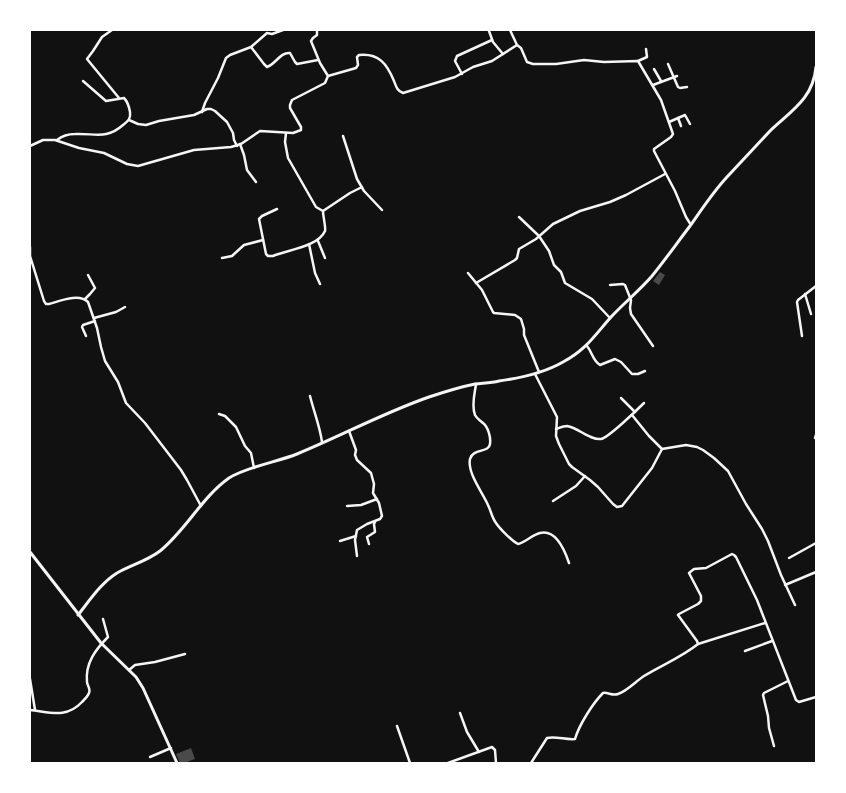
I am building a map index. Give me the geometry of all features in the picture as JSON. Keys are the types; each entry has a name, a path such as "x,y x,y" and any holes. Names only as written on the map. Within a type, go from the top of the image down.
{"street":[{"path":"112,30 102,37 87,59 119,98"},
{"path":"202,112 226,58 251,47 267,34 283,30"},
{"path":"317,30 317,34 311,41 318,60 328,76"},
{"path":"510,30 526,60 530,63 556,64 584,60 604,62 638,61 647,57 646,49"},
{"path":"489,31 492,40 503,54"},
{"path":"462,74 455,61 457,56 492,40"},
{"path":"328,76 356,68 358,56 361,54 373,56 382,60 397,88 401,93 405,93 455,77 473,67 492,61 517,45"},
{"path":"251,47 266,66 272,64 286,53 290,53 297,64 318,60"},
{"path":"638,61 665,109 673,134 654,151 691,225"},
{"path":"668,64 675,76 678,87 687,87"},
{"path":"78,615 108,580 158,553 173,540 201,506 230,478 297,454 400,408 476,384 537,373 561,363 580,352 610,318 650,278 720,185 803,100 814,81 816,68"},
{"path":"654,69 661,82"},
{"path":"30,146 43,140 55,140 79,148 104,153 127,164 138,166 194,150 220,149 238,145 260,131 296,133 301,128 291,111 290,102 325,84 328,76"},
{"path":"653,85 675,76"},
{"path":"55,140 62,136 75,134 111,134 129,120 128,102 124,98 108,102 83,80"},
{"path":"129,120 146,125 167,119 187,117 211,109 225,119 233,133 234,140 244,155 246,170 256,182"},
{"path":"669,122 686,116 690,124"},
{"path":"677,118 681,126"},
{"path":"277,209 259,219 266,254 270,256 318,240 325,230 322,211 316,207 288,158 285,142 286,133"},
{"path":"343,136 357,179 382,210"},
{"path":"476,283 515,260 519,249 553,224 580,211 626,195 665,174"},
{"path":"322,211 362,187"},
{"path":"519,217 539,236 551,255 554,265 561,272 565,284 592,299 610,318"},
{"path":"222,258 232,256 244,245 263,240"},
{"path":"318,240 325,258"},
{"path":"309,244 315,273 320,284"},
{"path":"30,247 32,261 46,304 78,298 85,299 88,302 105,361 118,382 126,403 145,423 181,470 201,506"},
{"path":"468,273 482,290 494,313 515,314 521,319 524,335 537,373 556,417 556,436 572,468 598,486 613,504 620,507 652,468 662,449"},
{"path":"85,299 95,288 88,275"},
{"path":"610,285 624,284 631,300 630,314 653,346"},
{"path":"802,336 797,302 816,286"},
{"path":"805,294 811,314"},
{"path":"86,336 83,325 125,307"},
{"path":"586,346 600,365 615,359 621,362 632,374 646,371"},
{"path":"476,384 474,413 477,419 487,427 490,444 486,449 473,454 470,460 471,469 492,516 501,529 518,544 541,532 547,533 555,538 569,563"},
{"path":"310,396 322,442"},
{"path":"621,398 638,424 662,449"},
{"path":"556,429 567,426 588,436 600,439 608,436 644,403"},
{"path":"219,414 225,416 236,426 250,453 254,468"},
{"path":"349,431 358,462 371,473 374,484 373,492 382,516 380,519 357,530 357,556"},
{"path":"662,449 686,445 697,447 714,458 728,472 762,529 795,605"},
{"path":"553,501 576,486 585,476"},
{"path":"347,506 361,505 376,499"},
{"path":"369,544 367,536 375,532 374,524 376,521"},
{"path":"340,541 356,536"},
{"path":"789,558 816,544"},
{"path":"30,552 101,643 136,677 178,763"},
{"path":"698,644 678,615 701,601 701,596 689,573 706,568 732,554 736,557 757,600 764,623 797,702 816,697"},
{"path":"785,585 816,572"},
{"path":"30,710 60,714 78,706 89,693 87,682 89,662 108,634 103,619"},
{"path":"531,763 548,737 575,739 592,705 603,693 613,695 620,693 698,644 764,623"},
{"path":"744,651 772,641"},
{"path":"128,670 135,665 185,654"},
{"path":"30,679 35,710"},
{"path":"774,746 763,695 788,681"},
{"path":"460,713 463,725 479,752"},
{"path":"397,726 410,763"},
{"path":"150,757 171,748"},
{"path":"448,763 493,748 496,763"}],"building":[{"path":"660,272 665,275 659,285 653,281"},
{"path":"191,748 195,759 180,763 176,754"}]}
